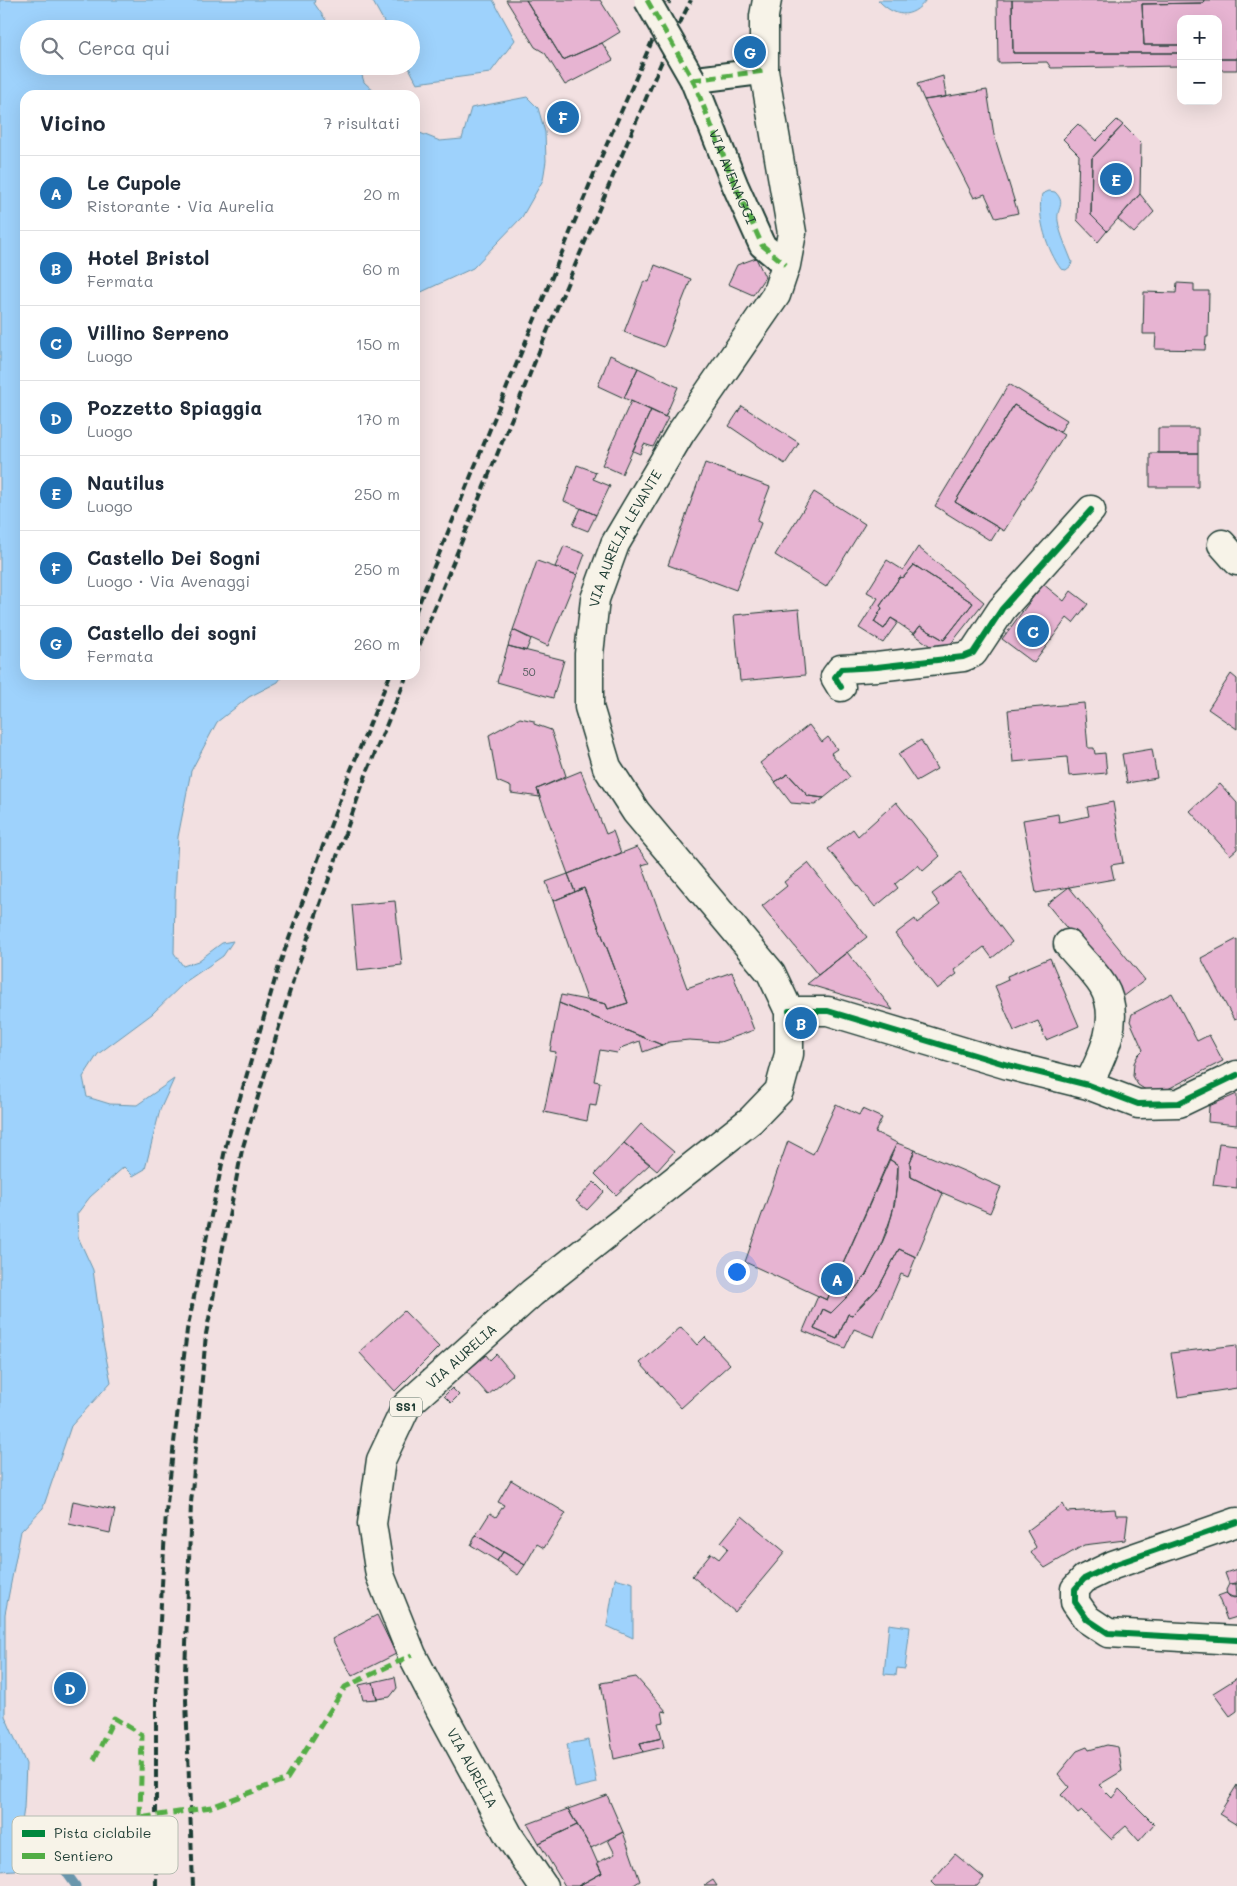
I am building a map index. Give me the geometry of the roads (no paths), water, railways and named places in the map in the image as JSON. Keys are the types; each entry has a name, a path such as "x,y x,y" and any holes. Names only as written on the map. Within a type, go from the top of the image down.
{"main road":[{"name":"VIA AURELIA LEVANTE","path":"767,0 764,16 764,71 792,233 786,265 776,295 680,434 615,544 595,599 589,654 589,707 606,767 636,812 772,973 788,1011 790,1054"},
{"path":"842,687 835,677 841,669 877,667 963,657 973,652 1002,609 1092,510"},
{"path":"1068,944 1103,986 1111,1007 1111,1022 1106,1043 1088,1085"},
{"path":"788,1011 828,1011 1008,1065 1088,1085 1138,1104 1179,1103 1237,1075"},
{"name":"VIA AURELIA","path":"543,1886 510,1836 440,1709 412,1654 380,1575 372,1524 381,1460 408,1404 532,1293 751,1120 779,1091 790,1054"},
{"path":"1237,1522 1113,1565 1084,1579 1075,1589 1075,1602 1087,1619 1108,1633 1237,1640"}],"street":[{"name":"VIA AVENAGGI","path":"647,0 693,80 735,185 762,245 786,265"},
{"path":"693,80 764,71"}],"water":[{"path":"0,0 315,0 314,3 326,20 20,20 20,75 362,75 364,82 373,90 20,90 20,680 279,680 249,697 217,722 191,771 178,837 174,953 183,966 198,961 222,943 233,941 223,956 185,982 152,1014 98,1054 83,1077 87,1097 110,1104 137,1105 174,1079 160,1110 145,1169 133,1176 124,1167 90,1197 77,1214 78,1237 93,1270 103,1342 111,1382 71,1426 43,1508 21,1531 5,1614 5,1716 26,1764 24,1808 23,1816 12,1816 12,1870 0,1871"},
{"path":"372,0 493,0 515,40 490,73 417,83 413,75 420,75 420,20 383,20"},
{"path":"878,0 926,0 914,11 902,14 890,10"},
{"path":"527,97 538,108 545,132 546,161 543,180 522,217 473,268 420,293 420,133 440,141 462,139 471,108"},
{"path":"1049,191 1055,192 1061,203 1058,221 1072,262 1071,266 1066,270 1061,269 1056,262 1044,233 1041,213 1042,194"},
{"path":"615,1578 633,1583 633,1638 607,1626"},
{"path":"889,1624 910,1627 905,1669 897,1668 896,1675 884,1674"},
{"path":"589,1740 597,1783 575,1788 567,1744"}],"waterway":[{"path":"67,1874 76,1886"}],"railway":[{"path":"420,601 596,169 670,0"},
{"path":"420,644 551,322 664,56 691,0"},
{"path":"156,1816 156,1694 166,1512 187,1330 226,1145 279,966 350,772 388,680"},
{"path":"193,1886 185,1673 191,1503 206,1334 242,1150 295,974 366,775 405,680"},
{"path":"156,1874 156,1886"}],"place":[{"name":"Castello dei sogni","path":"750,52"},
{"name":"Castello Dei Sogni","path":"563,117"},
{"name":"Nautilus","path":"1116,179"},
{"name":"Villino Serreno","path":"1033,631"},
{"name":"Hotel Bristol","path":"801,1023"},
{"name":"Le Cupole","path":"837,1279"},
{"name":"Pozzetto Spiaggia","path":"70,1688"}]}
